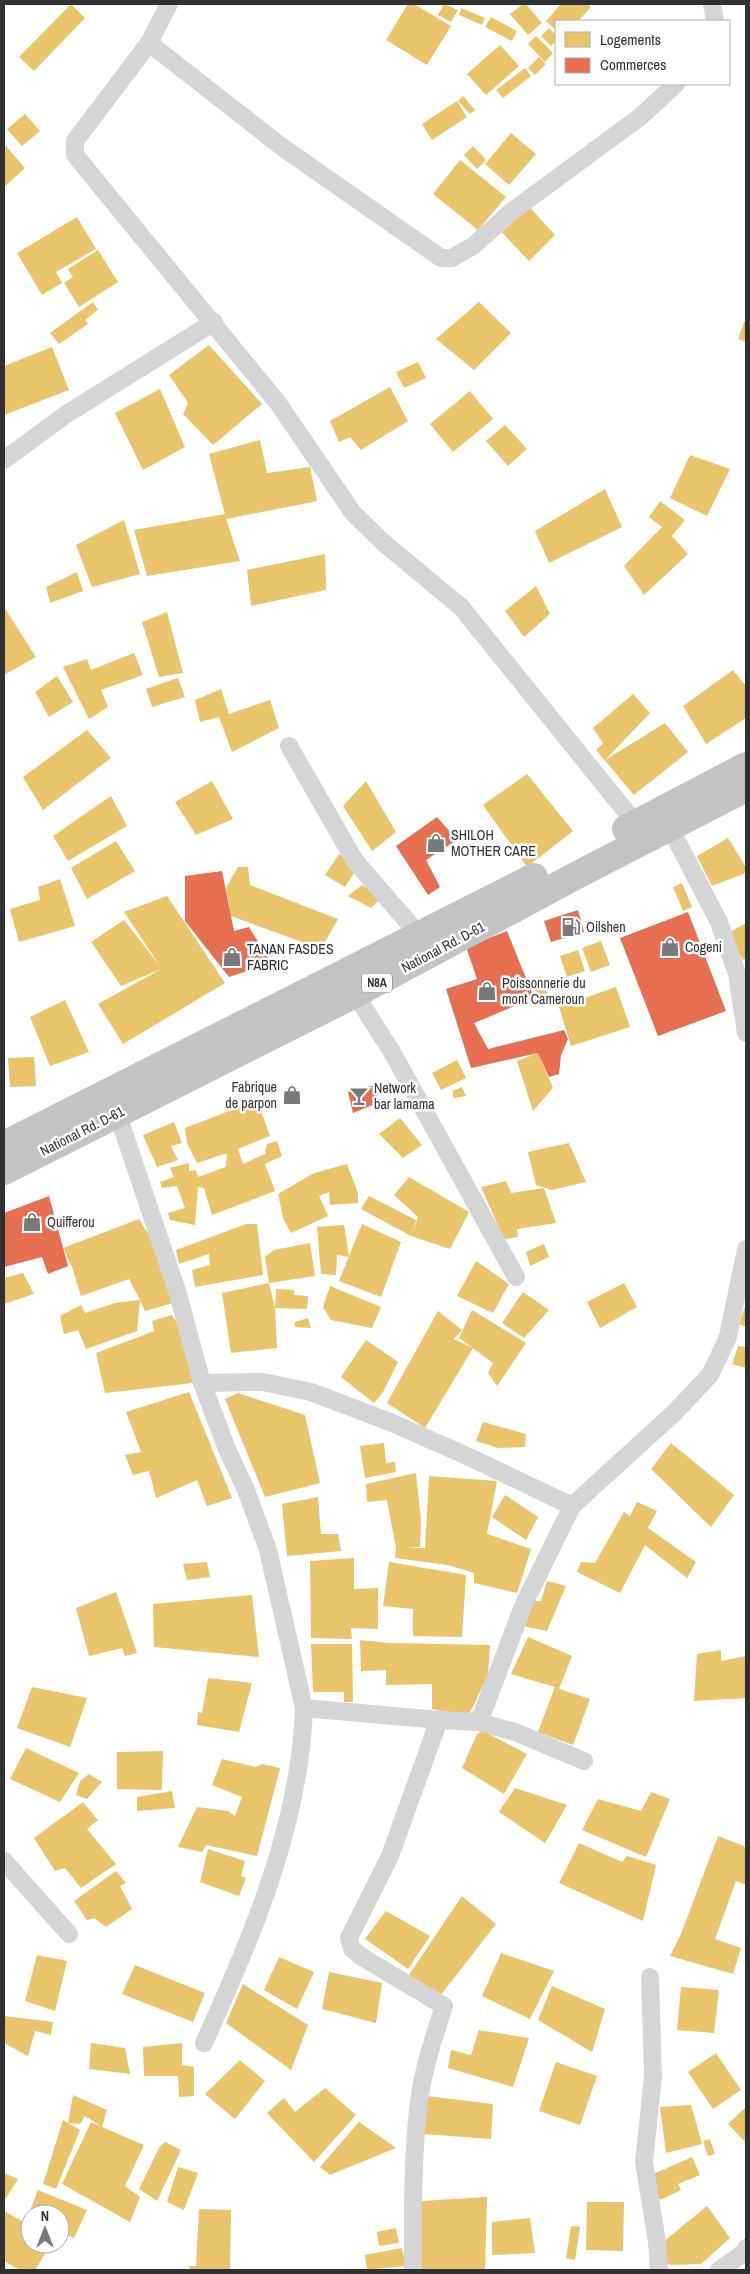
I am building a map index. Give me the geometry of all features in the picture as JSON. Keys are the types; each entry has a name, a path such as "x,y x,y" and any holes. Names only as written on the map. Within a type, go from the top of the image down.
{"highway":[{"name":"National Rd. D-61","path":"4,1151 117,1112 355,994 666,819 746,766"},
{"name":"National Rd. D-61","path":"4,1151 636,824 666,819 746,788"}],"street":[{"path":"169,4 149,43 75,141 75,155 214,322 278,404 353,513 384,543 461,607 636,824"},
{"path":"712,4 715,20"},
{"path":"149,43 282,147 441,258 452,258 473,246 511,212 640,117 675,85"},
{"path":"5,456 65,414 214,322"},
{"path":"288,746 355,861 420,936"},
{"path":"666,819 719,922 737,974 746,1033"},
{"path":"355,994 392,1052 516,1277"},
{"path":"117,1112 178,1294 202,1383 227,1449 246,1490 268,1550 304,1708 302,1750 284,1835 269,1887 238,1967 204,2043"},
{"path":"479,1722 524,1604 572,1506 674,1413 710,1376 728,1337 746,1249"},
{"path":"202,1383 263,1382 311,1392 390,1422 468,1456 572,1506"},
{"path":"304,1708 479,1722 515,1732 584,1761"},
{"path":"413,2270 413,2172 419,2100 431,2044 444,2006 362,1957 352,1949 349,1938 390,1856 439,1720"},
{"path":"4,1861 69,1934"},
{"path":"650,1977 653,2076 644,2162 657,2242 659,2270"},
{"path":"719,2270 744,2253 746,2248"}],"building: Logements":[{"path":"71,4 85,18 34,71 19,57"},
{"path":"408,4 414,4 451,26 427,65 386,40"},
{"path":"444,4 458,10 451,22 438,15"},
{"path":"523,4 526,4 542,23 528,35 510,14"},
{"path":"561,4 588,4 591,7 579,20 555,20 555,29 546,21"},
{"path":"461,8 485,18 482,25 459,15"},
{"path":"491,17 517,31 512,41 485,27"},
{"path":"549,28 555,34 555,42 551,46 541,36"},
{"path":"536,36 553,53 545,62 528,44"},
{"path":"500,45 519,66 486,95 467,74"},
{"path":"539,57 546,64 535,75 528,68"},
{"path":"525,68 531,76 503,98 496,90"},
{"path":"463,96 475,110 470,114 458,101"},
{"path":"457,101 467,117 432,140 422,124"},
{"path":"25,114 40,131 22,146 7,129"},
{"path":"511,133 536,154 509,185 485,164"},
{"path":"4,144 25,168 4,187"},
{"path":"473,146 486,160 477,169 464,155"},
{"path":"460,160 506,197 478,230 433,194"},
{"path":"525,202 555,235 529,261 496,226"},
{"path":"77,217 96,249 56,272 62,283 42,295 17,253"},
{"path":"98,250 118,282 79,307 64,283 73,277 68,269"},
{"path":"93,302 98,310 85,320 88,324 59,344 50,333"},
{"path":"479,302 511,333 474,370 436,339"},
{"path":"746,317 746,342 738,339"},
{"path":"209,345 262,404 213,445 183,414 188,403 169,375"},
{"path":"52,347 69,390 4,415 4,366"},
{"path":"418,362 426,378 404,388 396,372"},
{"path":"390,387 408,421 361,450 350,437 339,442 330,421"},
{"path":"160,389 185,447 143,470 115,413"},
{"path":"470,391 493,419 453,452 430,424"},
{"path":"505,425 527,449 508,466 486,441"},
{"path":"260,440 267,473 310,467 317,501 226,519 240,561 147,576 134,530 225,514 209,454"},
{"path":"690,455 730,469 707,516 670,498"},
{"path":"605,489 622,527 549,563 535,531"},
{"path":"660,501 685,520 672,536 688,554 644,595 624,566 662,527 649,517"},
{"path":"124,520 140,574 92,587 76,545"},
{"path":"325,554 326,590 251,606 247,570"},
{"path":"77,572 83,591 50,603 46,587"},
{"path":"536,586 550,614 524,637 505,611"},
{"path":"4,607 36,657 4,675"},
{"path":"167,612 183,673 159,677 142,622"},
{"path":"134,653 143,675 101,690 108,707 89,719 63,667 87,659 91,670"},
{"path":"733,670 746,686 746,718 706,744 683,706"},
{"path":"57,676 73,702 49,717 35,692"},
{"path":"178,678 185,697 152,707 146,689"},
{"path":"221,689 229,714 270,700 279,728 232,752 219,717 200,722 195,700"},
{"path":"633,694 650,713 605,760 665,723 688,752 634,795 596,750 603,743 593,728"},
{"path":"87,730 111,758 43,810 23,777"},
{"path":"527,774 573,831 527,867 483,805"},
{"path":"212,781 233,819 196,835 175,802"},
{"path":"366,781 396,832 372,851 343,806"},
{"path":"111,796 127,826 68,861 53,836"},
{"path":"728,838 746,867 746,873 712,886 697,856"},
{"path":"116,841 135,871 87,899 71,868"},
{"path":"339,854 358,867 345,887 325,875"},
{"path":"238,867 248,867 250,885 338,919 321,949 231,916 226,888"},
{"path":"60,879 75,926 19,942 10,909 40,900 38,887"},
{"path":"682,883 692,907 683,911 673,887"},
{"path":"362,885 381,898 371,908 348,896"},
{"path":"167,896 225,983 123,1044 98,1004 161,969 121,986 91,942 124,920 160,966 124,912"},
{"path":"746,923 746,959 743,960 727,934"},
{"path":"601,941 610,965 591,972 582,948"},
{"path":"578,950 585,971 567,977 560,956"},
{"path":"541,976 548,994 538,998 531,980"},
{"path":"616,987 630,1027 571,1046 559,1007"},
{"path":"65,1000 89,1052 50,1066 30,1017"},
{"path":"538,1053 553,1088 533,1111 517,1061"},
{"path":"34,1057 36,1086 10,1087 8,1058"},
{"path":"457,1060 466,1078 441,1090 432,1073"},
{"path":"462,1087 466,1096 453,1098 453,1091"},
{"path":"257,1100 270,1136 238,1149 243,1164 265,1154 267,1144 277,1141 282,1156 265,1164 275,1191 212,1215 204,1188 198,1187 195,1225 170,1220 168,1213 185,1208 177,1186 162,1188 160,1182 174,1177 170,1168 189,1163 189,1171 196,1170 198,1177 226,1167 227,1153 197,1163 187,1143 185,1128"},
{"path":"400,1118 422,1145 403,1158 379,1134"},
{"path":"174,1122 182,1143 171,1146 178,1160 157,1167 143,1135"},
{"path":"569,1143 586,1182 552,1190 536,1185 528,1152"},
{"path":"347,1164 358,1193 358,1203 330,1205 329,1192 319,1196 328,1216 291,1233 283,1218 278,1194 314,1173"},
{"path":"409,1177 469,1212 450,1249 411,1236 361,1209 369,1196 416,1220 412,1234 418,1217 394,1195"},
{"path":"506,1181 511,1193 544,1188 556,1223 517,1229 518,1237 504,1239 481,1187"},
{"path":"139,1219 156,1246 173,1303 145,1311 129,1279 81,1296 72,1267 63,1248"},
{"path":"246,1224 257,1224 263,1275 195,1287 192,1270 210,1265 209,1254 179,1264 176,1250"},
{"path":"362,1224 401,1242 381,1297 339,1281"},
{"path":"344,1225 349,1257 337,1255 336,1275 321,1274 317,1227"},
{"path":"310,1243 315,1276 269,1283 265,1257 274,1250"},
{"path":"544,1244 549,1257 530,1266 526,1252"},
{"path":"476,1261 509,1284 493,1313 457,1296"},
{"path":"23,1273 34,1294 4,1304 4,1278"},
{"path":"269,1283 275,1308 277,1348 231,1353 222,1293"},
{"path":"624,1283 637,1307 600,1328 587,1302"},
{"path":"330,1286 381,1307 372,1328 331,1320 323,1307"},
{"path":"276,1289 294,1290 294,1295 308,1296 307,1309 275,1308"},
{"path":"523,1292 549,1310 524,1338 502,1323"},
{"path":"140,1300 137,1331 86,1349 78,1330 64,1334 60,1316 81,1305 85,1313 115,1303"},
{"path":"746,1304 746,1327 739,1324"},
{"path":"472,1310 526,1343 497,1386 488,1373 493,1363 459,1338"},
{"path":"438,1311 462,1330 454,1339 473,1348 425,1428 387,1403"},
{"path":"172,1315 177,1323 193,1383 105,1393 96,1353 154,1331 152,1321"},
{"path":"308,1318 311,1328 295,1327 295,1322"},
{"path":"366,1340 398,1362 383,1392 374,1403 341,1377"},
{"path":"738,1346 746,1347 746,1368 732,1364"},
{"path":"189,1392 232,1498 207,1506 197,1480 156,1498 149,1471 133,1475 125,1455 141,1452 126,1412"},
{"path":"238,1393 305,1415 320,1483 265,1497 225,1399"},
{"path":"483,1422 526,1434 525,1447 498,1448 476,1441"},
{"path":"384,1443 386,1463 395,1462 396,1472 365,1478 360,1446"},
{"path":"671,1443 734,1495 711,1527 651,1469"},
{"path":"416,1473 421,1521 420,1547 408,1548 425,1548 429,1476 497,1481 487,1534 531,1549 517,1593 474,1583 474,1573 448,1565 395,1558 396,1548 387,1500 367,1502 366,1484"},
{"path":"505,1495 538,1517 526,1540 492,1517"},
{"path":"318,1497 321,1534 338,1534 341,1551 287,1556 282,1504"},
{"path":"637,1502 657,1511 648,1528 696,1562 687,1578 645,1545 620,1593 577,1572 581,1562 595,1563 624,1512 630,1516"},
{"path":"354,1558 354,1589 378,1588 378,1629 351,1628 352,1639 311,1638 310,1561"},
{"path":"207,1562 210,1577 187,1580 183,1564"},
{"path":"389,1562 466,1575 462,1637 413,1636 413,1609 383,1606"},
{"path":"547,1581 566,1586 547,1631 523,1626 533,1601 541,1601"},
{"path":"116,1592 137,1653 125,1656 122,1648 89,1656 76,1608"},
{"path":"252,1595 259,1657 154,1647 153,1604"},
{"path":"528,1637 572,1656 559,1689 590,1699 573,1745 538,1732 555,1687 511,1674"},
{"path":"360,1640 389,1643 490,1645 488,1675 468,1717 432,1709 432,1684 386,1685 386,1670 361,1671"},
{"path":"311,1644 352,1644 353,1702 344,1702 344,1692 313,1692"},
{"path":"721,1650 721,1661 746,1656 746,1698 694,1701 697,1654"},
{"path":"208,1678 252,1683 239,1732 197,1725 198,1712 202,1713"},
{"path":"32,1687 87,1698 70,1747 17,1728"},
{"path":"483,1731 527,1754 504,1794 462,1768 477,1734"},
{"path":"26,1748 79,1773 60,1802 10,1779"},
{"path":"163,1751 162,1790 117,1789 117,1752"},
{"path":"222,1759 256,1767 262,1764 280,1768 257,1856 206,1845 202,1852 178,1847 197,1807 228,1811 235,1816 242,1797 212,1785"},
{"path":"89,1774 102,1782 87,1799 76,1795 80,1781"},
{"path":"515,1788 567,1805 545,1843 499,1812"},
{"path":"172,1791 175,1808 137,1811 137,1797"},
{"path":"651,1792 670,1799 646,1857 582,1830 598,1799 641,1811"},
{"path":"83,1802 98,1820 87,1829 116,1864 81,1888 65,1868 55,1871 34,1838"},
{"path":"718,1836 746,1847 746,1885 736,1881 715,1939 741,1948 733,1974 670,1956 681,1934"},
{"path":"579,1843 622,1862 627,1856 656,1865 643,1921 559,1883"},
{"path":"208,1849 245,1861 241,1876 246,1878 239,1896 200,1882"},
{"path":"116,1871 126,1883 120,1886 132,1909 106,1927 94,1918 87,1920 74,1901"},
{"path":"462,1896 496,1924 436,2001 409,1975"},
{"path":"386,1911 430,1936 408,1969 365,1939"},
{"path":"501,1953 554,1971 530,2019 482,1996"},
{"path":"37,1955 67,1961 55,2011 25,2001"},
{"path":"279,1957 314,1972 297,2009 264,1990"},
{"path":"135,1965 205,1993 193,2022 122,1994"},
{"path":"329,1972 382,1983 376,2023 322,2009"},
{"path":"243,1984 308,2025 291,2070 226,2023"},
{"path":"552,1986 605,2009 592,2052 538,2020"},
{"path":"681,1987 719,1990 714,2033 677,2030"},
{"path":"4,2016 53,2022 51,2035 35,2031 28,2056 4,2043"},
{"path":"479,2030 529,2038 513,2087 448,2068 451,2050 471,2055"},
{"path":"91,2043 125,2048 130,2074 89,2069"},
{"path":"182,2043 182,2065 194,2067 194,2096 179,2097 178,2076 144,2076 143,2047"},
{"path":"716,2053 741,2090 713,2109 688,2072"},
{"path":"240,2060 265,2081 235,2119 205,2094"},
{"path":"556,2062 597,2076 580,2125 539,2111"},
{"path":"325,2088 356,2115 314,2162 267,2113 284,2098 295,2112"},
{"path":"73,2095 107,2110 102,2127 85,2116 80,2124 68,2123"},
{"path":"426,2096 493,2104 491,2139 423,2134"},
{"path":"691,2105 702,2144 666,2153 660,2107"},
{"path":"746,2107 746,2143 728,2124"},
{"path":"63,2120 80,2130 56,2189 43,2184"},
{"path":"91,2122 144,2145 125,2186 140,2197 130,2222 62,2184"},
{"path":"359,2122 396,2148 330,2175 320,2167"},
{"path":"710,2139 715,2154 708,2156 703,2141"},
{"path":"165,2142 181,2150 157,2201 139,2189 160,2146"},
{"path":"692,2157 700,2175 678,2184 681,2190 660,2200 649,2176"},
{"path":"178,2167 198,2173 184,2210 167,2202"},
{"path":"4,2173 18,2179 4,2201"},
{"path":"38,2190 87,2210 74,2238 70,2236 70,2204 32,2204"},
{"path":"487,2197 485,2270 421,2270 422,2201"},
{"path":"587,2202 624,2202 623,2251 586,2250"},
{"path":"707,2206 730,2238 701,2264 672,2265 658,2260 657,2247"},
{"path":"199,2209 231,2210 230,2270 190,2270 189,2266 196,2266"},
{"path":"4,2211 20,2220 20,2254 45,2254 35,2270 20,2270 4,2261"},
{"path":"530,2218 535,2253 492,2255 492,2222"},
{"path":"571,2226 580,2227 575,2260 566,2258"},
{"path":"396,2228 399,2243 379,2246 377,2232"},
{"path":"402,2248 406,2266 367,2270 365,2255"}],"building: Commerces":[{"path":"437,817 457,840 426,860 440,887 428,895 396,846"},
{"path":"222,871 234,931 249,927 271,963 229,977 185,921 185,876"},
{"path":"578,910 584,932 551,942 544,921"},
{"path":"688,912 726,1011 658,1036 620,938"},
{"path":"507,931 534,998 474,1023 488,1049 564,1030 568,1039 561,1055 559,1074 549,1077 538,1053 471,1068 446,989 477,979 466,947"},
{"path":"374,1085 380,1102 353,1113 348,1092"},
{"path":"49,1196 68,1266 48,1274 42,1257 4,1267 4,1213"}],"place":[{"name":"SHILOH MOTHER CARE","path":"436,843"},
{"name":"Oilshen","path":"571,927"},
{"name":"Cogeni","path":"670,947"},
{"name":"TANAN FASDES FABRIC","path":"232,957"},
{"name":"Poissonnerie du mont Cameroun","path":"487,991"},
{"name":"Fabrique de parpon","path":"292,1095"},
{"name":"Network bar lamama","path":"359,1096"},
{"name":"Quifferou","path":"32,1222"}]}
